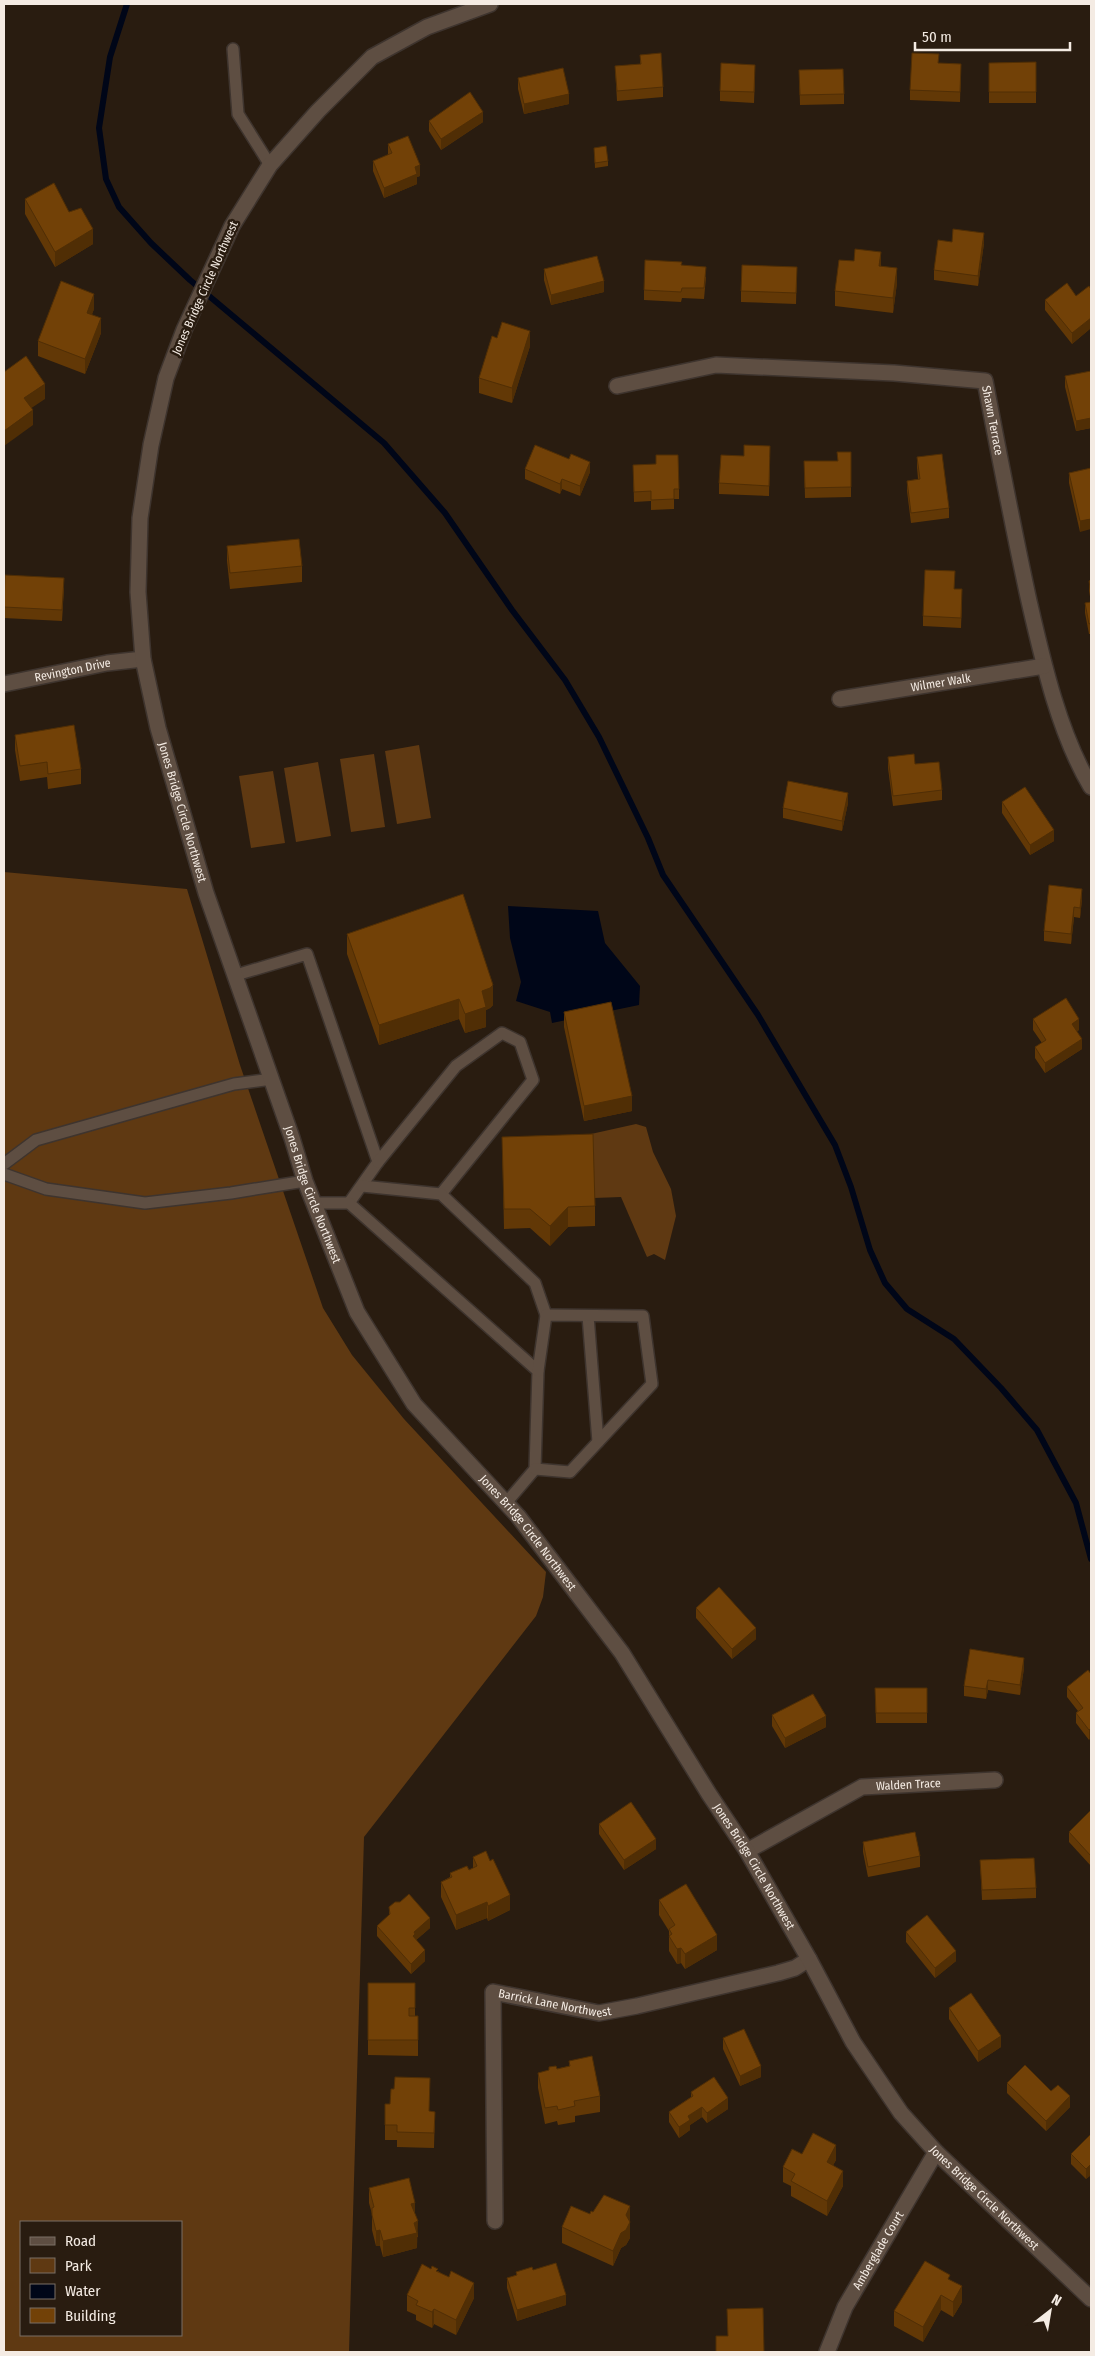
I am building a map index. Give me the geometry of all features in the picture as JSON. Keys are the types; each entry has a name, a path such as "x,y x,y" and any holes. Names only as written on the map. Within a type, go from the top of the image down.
{"street":[{"name":"Jones Bridge Circle Northwest","path":"490,4 427,28 372,57 318,111 270,165 232,226 184,330 166,378 151,445 140,518 138,592 142,659 158,728 206,893 272,1079 305,1181 357,1312 414,1404 506,1503 622,1653 709,1794 747,1851 809,1959 853,2042 901,2113 936,2152 1091,2299"},
{"name":"Shawn Terrace","path":"617,386 716,365 894,373 984,381 1015,538 1044,666 1078,765 1091,787"},
{"name":"Revington Drive","path":"4,684 107,663 142,659"},
{"name":"Wilmer Walk","path":"840,699 1044,666"},
{"name":"Walden Trace","path":"747,1851 862,1786 995,1780"},
{"name":"Barrick Lane Northwest","path":"495,2221 493,1992 598,2013 637,2006 778,1973 795,1968 809,1959"},
{"name":"Amberglade Court","path":"828,2352 845,2307 936,2152"}],"lane":[{"path":"233,49 238,114 270,165"},
{"path":"236,975 307,954 378,1162"},
{"path":"349,1204 378,1162 456,1066 502,1033 520,1042 533,1080 441,1194"},
{"path":"4,1164 36,1140 234,1084 272,1079"},
{"path":"4,1174 46,1189 145,1203 232,1193 305,1181"},
{"path":"362,1186 441,1194 535,1283 546,1315 538,1371 535,1470 506,1503"},
{"path":"314,1204 349,1204 538,1371"},
{"path":"535,1470 570,1472 652,1384 643,1316 546,1315"},
{"path":"588,1316 598,1442"}],"green space":[{"path":"419,745 431,818 397,824 385,751"},
{"path":"374,754 385,827 351,832 340,759"},
{"path":"318,762 331,836 296,842 284,768"},
{"path":"273,771 285,843 251,848 239,776"},
{"path":"4,872 187,889 240,1065 323,1308 352,1355 404,1419 546,1572 543,1597 536,1616 364,1837 349,2352 4,2352"},
{"path":"636,1124 646,1127 653,1152 671,1189 676,1216 665,1260 654,1254 647,1257 621,1197 594,1198 591,1134"}],"water":[{"path":"508,906 598,911 605,943 640,986 639,1005 552,1023 550,1012 516,1001 521,982 510,938"}],"building":[{"path":"661,53 663,87 617,91 615,66 641,64 640,55"},
{"path":"912,53 939,54 938,63 961,64 960,92 910,90"},
{"path":"1036,62 1036,92 989,92 989,63"},
{"path":"721,63 755,65 754,92 720,91"},
{"path":"563,68 569,94 524,104 518,78"},
{"path":"843,69 844,94 800,95 799,70"},
{"path":"470,92 483,112 441,139 429,121"},
{"path":"408,136 420,165 415,167 417,174 384,188 373,161 392,153 388,144"},
{"path":"606,146 608,161 595,163 594,148"},
{"path":"54,183 69,212 81,208 93,229 55,252 25,199"},
{"path":"953,229 984,233 978,276 934,270 938,240 952,242"},
{"path":"855,249 881,252 879,266 897,268 893,298 835,291 839,260 854,261"},
{"path":"597,256 604,281 551,295 544,269"},
{"path":"645,260 682,262 681,265 706,267 704,288 682,288 681,292 644,290"},
{"path":"742,265 797,267 796,293 741,291"},
{"path":"61,281 94,294 87,313 101,318 85,359 38,341"},
{"path":"1067,283 1076,296 1089,286 1091,289 1091,318 1072,333 1045,300"},
{"path":"502,322 530,331 512,388 479,378 492,336 497,338"},
{"path":"26,356 45,384 24,398 33,410 4,431 4,372"},
{"path":"1091,371 1091,418 1076,421 1065,376"},
{"path":"535,445 569,459 571,454 590,462 580,486 562,479 560,484 525,469"},
{"path":"744,445 770,446 769,486 719,483 721,455 744,456"},
{"path":"837,452 851,452 851,487 805,488 804,461 838,461"},
{"path":"942,454 949,508 911,513 907,481 920,479 917,457"},
{"path":"656,455 678,455 679,489 674,489 674,499 651,500 651,491 634,492 633,465 656,464"},
{"path":"1091,468 1091,519 1080,521 1069,473"},
{"path":"299,539 302,566 230,573 227,546"},
{"path":"925,570 955,571 954,589 962,589 961,618 923,616"},
{"path":"5,575 64,578 62,610 4,607"},
{"path":"1091,602 1091,623 1089,624 1085,603"},
{"path":"74,725 81,769 48,774 47,762 20,766 15,735"},
{"path":"914,754 915,764 939,762 942,790 893,796 888,757"},
{"path":"788,781 848,793 842,821 783,808"},
{"path":"1025,787 1054,830 1030,845 1002,802"},
{"path":"1049,885 1082,889 1080,908 1074,907 1071,934 1044,931"},
{"path":"463,894 493,985 482,991 486,1007 465,1014 459,999 379,1025 347,934"},
{"path":"1066,998 1079,1019 1072,1024 1082,1039 1045,1063 1035,1047 1046,1040 1033,1019"},
{"path":"611,1002 632,1096 584,1106 564,1012"},
{"path":"593,1134 595,1206 568,1207 550,1226 530,1209 504,1209 502,1137"},
{"path":"719,1587 756,1628 732,1649 696,1608"},
{"path":"970,1649 1024,1658 1020,1685 988,1680 986,1689 964,1686"},
{"path":"1088,1670 1091,1674 1091,1728 1089,1730 1076,1713 1083,1708 1067,1687"},
{"path":"875,1688 927,1688 927,1713 876,1713"},
{"path":"813,1694 826,1716 785,1738 772,1715"},
{"path":"631,1802 656,1839 624,1860 599,1824"},
{"path":"1091,1810 1091,1856 1069,1832"},
{"path":"915,1832 920,1856 868,1867 863,1842"},
{"path":"486,1851 490,1861 493,1859 510,1895 488,1906 487,1902 456,1915 441,1882 452,1877 450,1873 467,1866 469,1870 477,1866 473,1857"},
{"path":"1034,1858 1036,1888 982,1890 980,1860"},
{"path":"686,1884 717,1935 685,1954 681,1948 677,1949 669,1936 672,1934 669,1929 675,1925 659,1900"},
{"path":"409,1894 430,1918 414,1932 413,1936 425,1950 411,1964 377,1926 390,1914 389,1907 395,1902 400,1902"},
{"path":"927,1915 956,1951 935,1968 906,1932"},
{"path":"368,1983 415,1983 415,2008 409,2008 409,2016 418,2016 418,2040 368,2040"},
{"path":"971,1993 1001,2036 978,2051 949,2008"},
{"path":"744,2029 761,2066 740,2076 723,2038"},
{"path":"592,2056 600,2096 574,2101 575,2106 558,2110 557,2106 545,2108 538,2073 549,2070 549,2067 556,2066 557,2069 570,2066 569,2061"},
{"path":"1025,2065 1051,2091 1058,2085 1070,2096 1046,2121 1007,2083"},
{"path":"395,2077 430,2078 429,2111 435,2112 434,2133 397,2132 397,2125 385,2125 385,2104 390,2104 391,2089 394,2089"},
{"path":"714,2077 728,2098 707,2113 702,2107 688,2116 690,2120 679,2127 669,2112 693,2096 691,2092"},
{"path":"813,2133 836,2145 827,2162 843,2171 827,2201 791,2181 795,2174 783,2167 792,2149 802,2154"},
{"path":"1091,2134 1091,2164 1086,2169 1071,2154"},
{"path":"409,2178 415,2203 411,2204 418,2221 414,2223 417,2233 383,2241 380,2230 376,2231 372,2215 372,2208 374,2207 369,2188"},
{"path":"604,2195 630,2206 626,2215 630,2222 626,2230 621,2233 613,2251 562,2227 571,2206 590,2214"},
{"path":"925,2261 950,2275 948,2279 962,2286 953,2302 941,2295 923,2327 894,2311"},
{"path":"556,2263 566,2295 517,2310 507,2278 517,2275 516,2272 532,2267 533,2270"},
{"path":"422,2264 431,2269 432,2266 438,2269 436,2271 449,2277 451,2271 474,2283 456,2320 434,2309 432,2312 416,2305 418,2301 407,2295"},
{"path":"763,2308 764,2352 716,2352 716,2336 728,2336 727,2309"}],"waterway":[{"path":"127,4 110,57 99,128 106,179 119,207 151,243 190,280 384,443 445,513 512,610 565,680 599,737 648,838 663,875 758,1015 835,1145 851,1187 870,1250 885,1283 907,1309 954,1339 1001,1388 1037,1430 1076,1503 1091,1559"}]}
